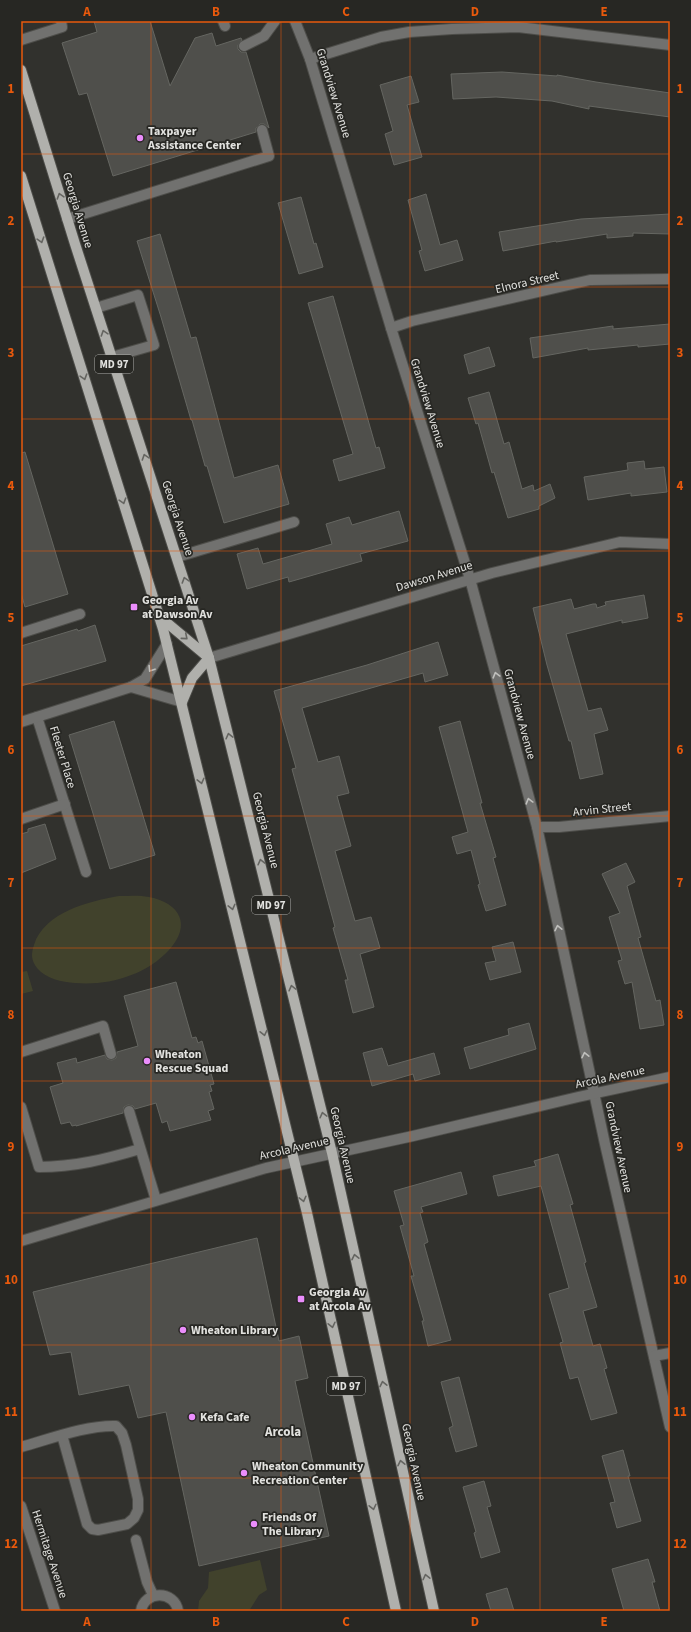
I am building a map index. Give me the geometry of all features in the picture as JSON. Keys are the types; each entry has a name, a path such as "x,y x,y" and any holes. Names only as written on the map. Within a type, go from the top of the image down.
{"main road":[{"name":"Georgia Avenue","path":"21,70 67,219 178,558 209,658 332,1152 434,1611"},
{"name":"MD 97","path":"21,176 160,617 294,1161 396,1611"},
{"path":"160,617 209,658 192,678 182,702"}],"street":[{"path":"21,40 62,27 61,21"},
{"path":"244,46 264,36 275,21"},
{"name":"Grandview Avenue","path":"295,21 310,59 470,579 536,827 594,1093 670,1427"},
{"path":"310,59 381,37 409,32 452,29 518,28 670,45"},
{"path":"67,219 269,156 262,130"},
{"name":"Elnora Street","path":"392,328 590,280 670,279"},
{"path":"96,308 138,295 154,345 112,358"},
{"path":"178,558 294,522"},
{"name":"Dawson Avenue","path":"209,658 470,579 620,542 670,544"},
{"path":"21,633 80,614"},
{"path":"21,722 130,687 145,679 167,644"},
{"path":"130,687 182,702"},
{"name":"Fleeter Place","path":"37,717 86,872"},
{"name":"Fleeter Place","path":"21,819 65,804"},
{"name":"Arvin Street","path":"536,827 559,827 670,816"},
{"path":"21,1052 103,1026 111,1054"},
{"name":"Arcola Avenue","path":"21,1241 156,1200 294,1161 414,1136 594,1093 670,1077"},
{"path":"21,1107 39,1166 62,1167 84,1164 101,1161 140,1149"},
{"path":"129,1111 156,1200"},
{"path":"654,1356 670,1353"},
{"path":"21,1447 62,1435 104,1425 116,1426 122,1433 126,1445 138,1498 138,1510 134,1518 127,1524 98,1530 92,1529 87,1524 62,1435"},
{"name":"Hermitage Avenue","path":"21,1506 55,1611"},
{"path":"136,1540 147,1582 154,1595"},
{"path":"141,1611 144,1602 154,1595 171,1598 175,1602 178,1611"}],"green space":[{"path":"119,896 149,897 160,900 168,904 179,916 181,924 180,932 176,941 160,959 126,977 101,983 75,983 60,981 45,975 37,968 33,960 33,948 39,934 47,924 69,910 95,901"},
{"path":"27,971 33,991 21,994 21,972"},
{"path":"260,1560 267,1590 259,1595 249,1611 198,1611 199,1601 208,1588 209,1572"}],"building":[{"path":"94,21 150,21 170,86 195,38 212,33 216,46 241,38 242,40 238,45 238,49 241,52 246,52 269,128 264,124 260,124 256,128 256,132 113,176 87,93 79,95 62,43 97,32"},
{"path":"502,72 557,75 670,93 670,117 589,106 589,109 552,101 496,97 453,99 451,74"},
{"path":"411,76 419,102 407,105 422,157 394,165 385,134 393,131 380,85"},
{"path":"426,194 440,245 457,240 463,260 425,271 419,251 422,250 408,200"},
{"path":"301,197 314,244 316,243 323,267 299,274 278,203"},
{"path":"670,214 670,234 633,233 633,236 607,238 607,234 556,241 503,251 499,232 581,219"},
{"path":"160,234 191,338 196,337 234,478 278,465 289,504 224,523 207,466 205,466 137,241"},
{"path":"333,296 376,448 379,447 385,468 339,481 333,460 353,454 308,303"},
{"path":"670,324 670,344 638,347 638,345 588,350 588,348 533,358 530,338 613,326 613,329"},
{"path":"489,347 495,366 469,374 464,355"},
{"path":"489,392 504,444 509,442 522,489 533,485 534,491 550,484 555,498 539,506 539,509 508,518 494,472 492,473 478,423 476,424 468,398"},
{"path":"25,452 68,594 25,607 21,593 21,453"},
{"path":"644,461 645,469 664,467 667,492 631,496 631,493 588,500 584,477 628,470 627,463"},
{"path":"399,511 408,541 360,554 362,561 289,582 288,577 247,589 237,554 258,548 263,564 332,544 326,524 349,517 352,525"},
{"path":"644,595 648,618 622,623 622,620 566,634 588,711 601,708 608,730 594,734 603,774 580,779 571,741 569,741 547,665 533,608 571,599 574,609 593,604 596,604 597,608 606,605 605,602"},
{"path":"95,625 106,661 21,686 21,646"},
{"path":"438,642 448,675 425,682 423,673 302,708 318,762 339,756 349,793 337,796 351,846 335,851 355,921 371,917 380,948 360,954 374,1007 353,1013 345,980 348,980 333,928 335,927 292,769 296,768 274,691 367,665"},
{"path":"114,721 155,855 110,869 69,735"},
{"path":"460,721 482,803 480,803 496,857 493,858 506,905 486,911 478,885 480,884 471,850 457,854 452,837 468,832 439,727"},
{"path":"45,824 56,859 21,873 21,834 28,832 28,829"},
{"path":"626,863 635,882 627,886 641,937 638,938 656,1001 660,1000 664,1025 640,1029 632,982 625,984 618,961 622,960 609,917 620,913 602,874"},
{"path":"513,942 521,972 490,980 485,963 496,961 492,947"},
{"name":"Wheaton Rescue Squad","path":"176,982 192,1038 196,1037 198,1043 202,1041 214,1084 210,1085 212,1091 209,1092 214,1109 208,1111 211,1120 170,1131 167,1121 162,1123 156,1103 135,1109 133,1106 128,1105 124,1107 123,1113 76,1126 72,1126 70,1122 61,1124 50,1087 63,1083 57,1063 76,1058 77,1063 105,1055 107,1059 112,1060 116,1058 117,1052 138,1046 124,996"},
{"path":"529,1023 536,1049 470,1069 464,1048 509,1035 508,1029"},
{"path":"382,1048 388,1066 434,1053 440,1074 415,1081 413,1074 372,1086 363,1053"},
{"path":"558,1154 573,1204 570,1205 586,1262 584,1263 597,1307 583,1311 593,1346 600,1344 607,1368 604,1369 617,1413 591,1420 578,1377 570,1379 560,1343 563,1342 549,1294 569,1288 541,1186 498,1196 493,1176 536,1166 534,1161"},
{"path":"461,1172 467,1194 421,1207 423,1212 420,1213 428,1242 424,1244 451,1340 428,1346 422,1321 424,1321 411,1276 414,1276 400,1226 404,1225 394,1191"},
{"path":"257,1238 279,1341 299,1336 308,1378 295,1381 329,1536 199,1566 166,1412 138,1418 129,1385 79,1395 71,1352 50,1355 33,1292"},
{"path":"459,1377 477,1446 456,1452 449,1428 453,1426 441,1382"},
{"path":"623,1450 630,1476 628,1476 641,1521 617,1528 610,1503 615,1502 602,1456"},
{"path":"484,1481 491,1506 487,1507 500,1552 481,1558 474,1533 476,1532 463,1487"},
{"path":"648,1559 655,1582 652,1582 660,1611 624,1611 612,1569"},
{"path":"507,1588 514,1611 491,1611 486,1594"}],"place":[{"name":"Taxpayer Assistance Center","path":"140,138"},
{"name":"Georgia Av at Dawson Av","path":"134,607"},
{"name":"Wheaton Rescue Squad","path":"147,1061"},
{"name":"Georgia Av at Arcola Av","path":"301,1299"},
{"name":"Wheaton Library","path":"183,1330"},
{"name":"Kefa Cafe","path":"192,1417"},
{"name":"Wheaton Community Recreation Center","path":"244,1473"},
{"name":"Friends Of The Library","path":"254,1524"}],"district":[{"name":"Arcola","path":"283,1431"}]}
